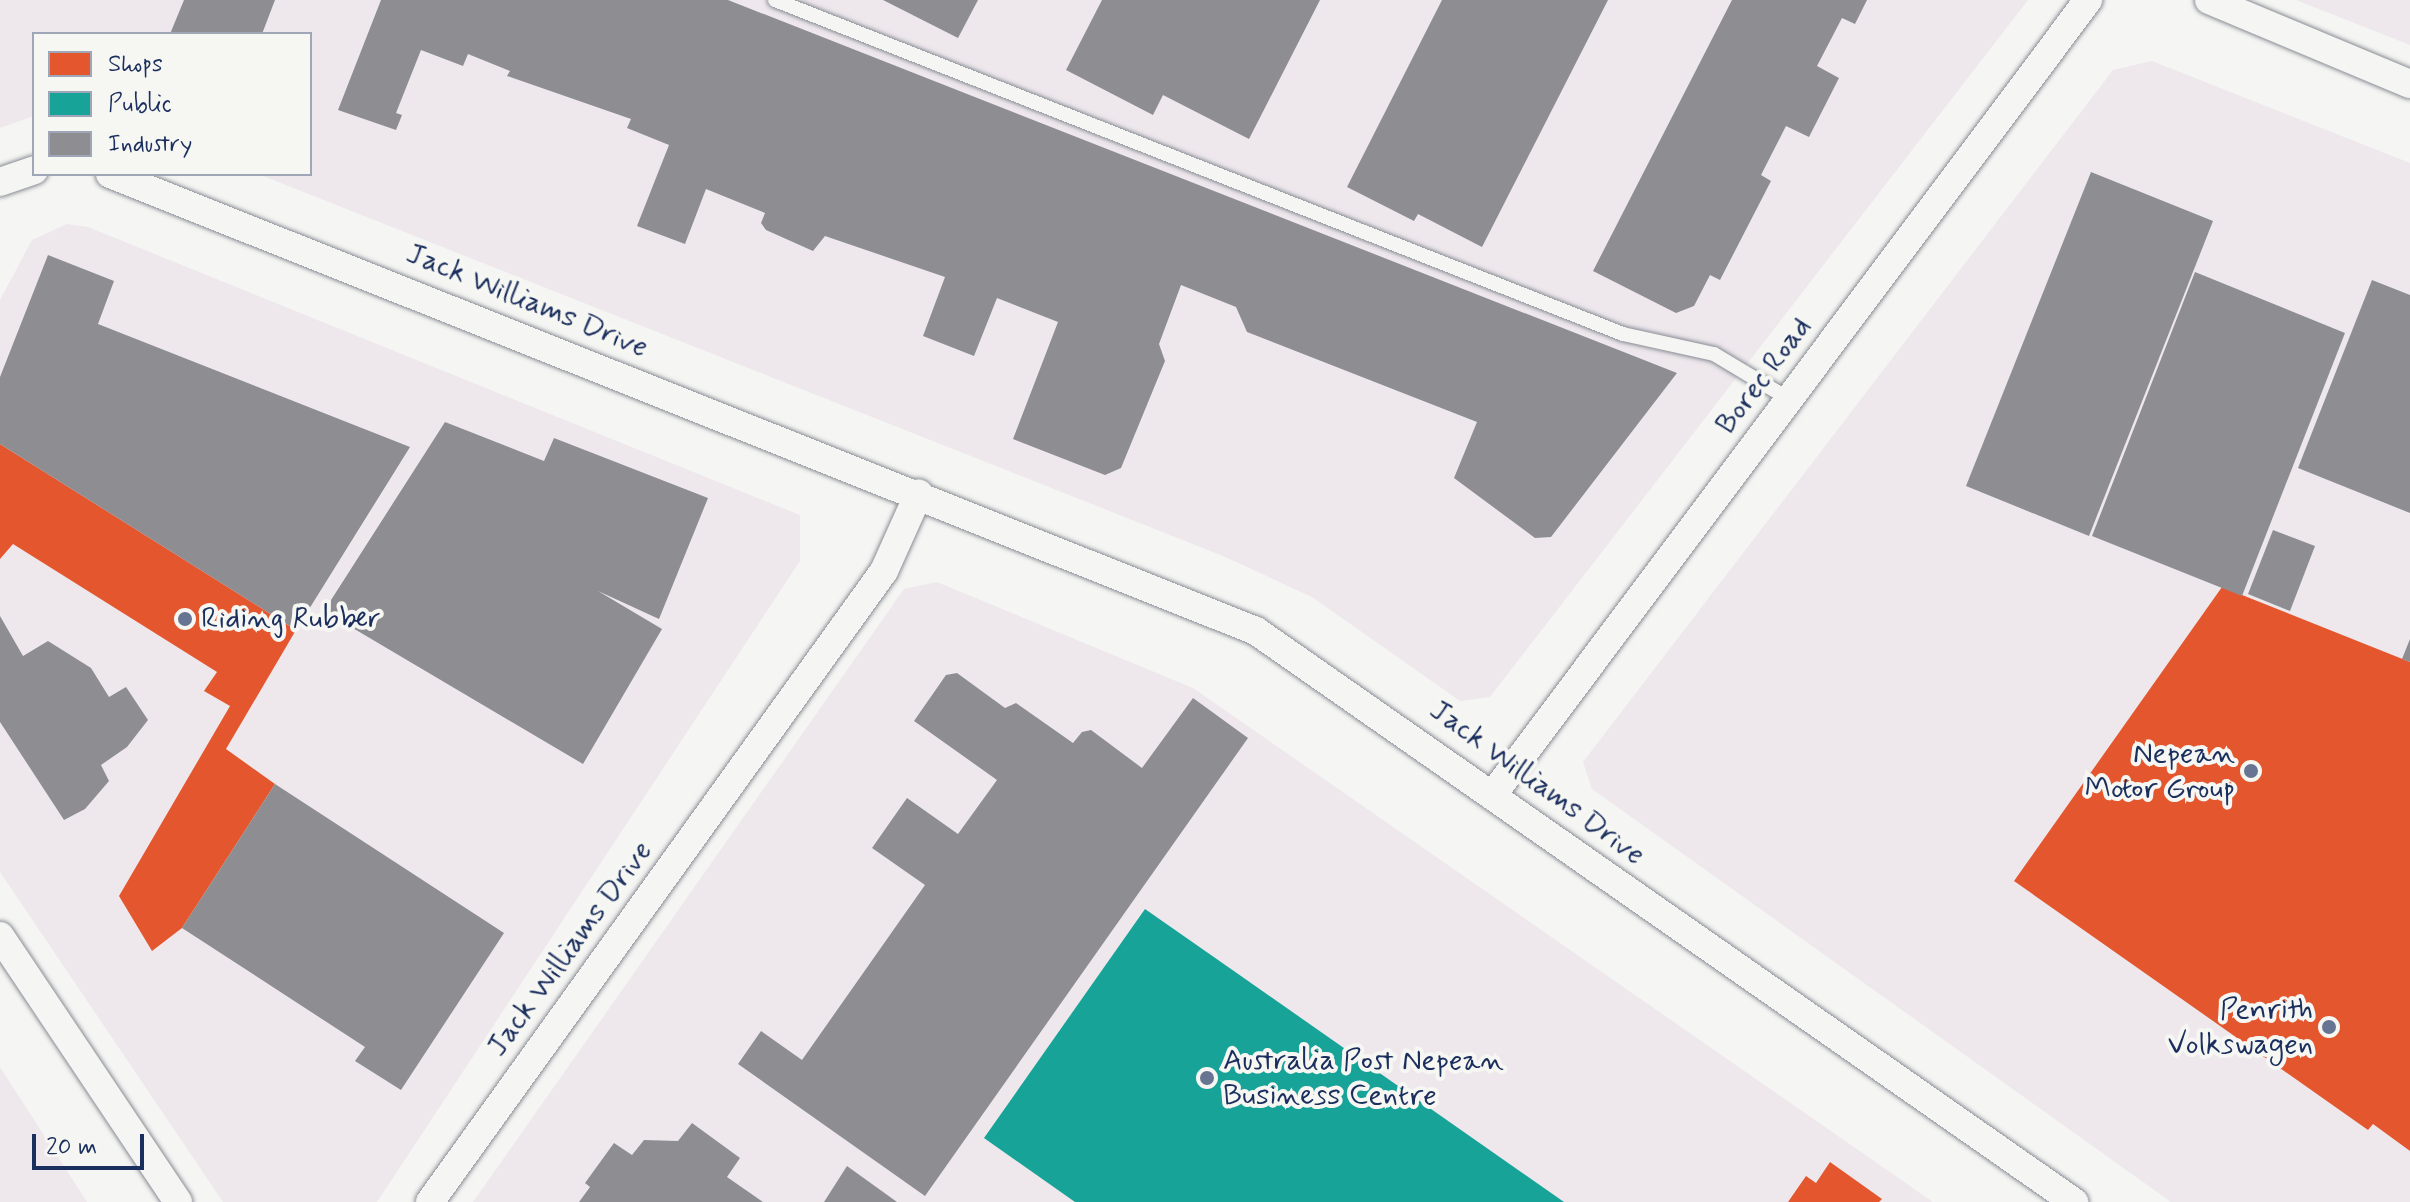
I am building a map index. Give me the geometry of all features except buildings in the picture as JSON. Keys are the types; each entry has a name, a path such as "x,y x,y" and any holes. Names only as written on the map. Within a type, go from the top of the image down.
{"street":[{"name":"Borec Road","path":"1494,793 2088,0"},
{"path":"2209,0 2410,84"},
{"path":"0,182 32,171"},
{"name":"Jack Williams Drive","path":"115,176 919,493 1256,631 1494,793 2074,1202"},
{"name":"Jack Williams Drive","path":"430,1202 884,571 919,493"},
{"path":"0,936 178,1202"}],"lane":[{"path":"775,0 1623,334 1714,354 1789,399"}],"shaded area":[{"path":"0,0 2028,0 1490,697 1460,701 1312,597 1223,556 263,176 312,176 312,32 32,32 32,117 0,128"},
{"path":"2296,0 2410,0 2410,45"},
{"path":"2152,61 2410,163 2410,1202 2171,1202 1592,789 1583,762 2113,70"},
{"path":"67,224 88,227 800,515 800,561 377,1202 223,1202 0,872 0,300 32,240"},
{"path":"937,582 1193,688 1933,1202 473,1202 904,589"},
{"path":"0,1067 87,1202 0,1202"}],"place":[{"name":"Riding Rubber","path":"185,619"},
{"name":"Nepean Motor Group","path":"2251,771"},
{"name":"Penrith Volkswagen","path":"2329,1027"},
{"name":"Australia Post Nepean Business Centre","path":"1207,1078"}]}
